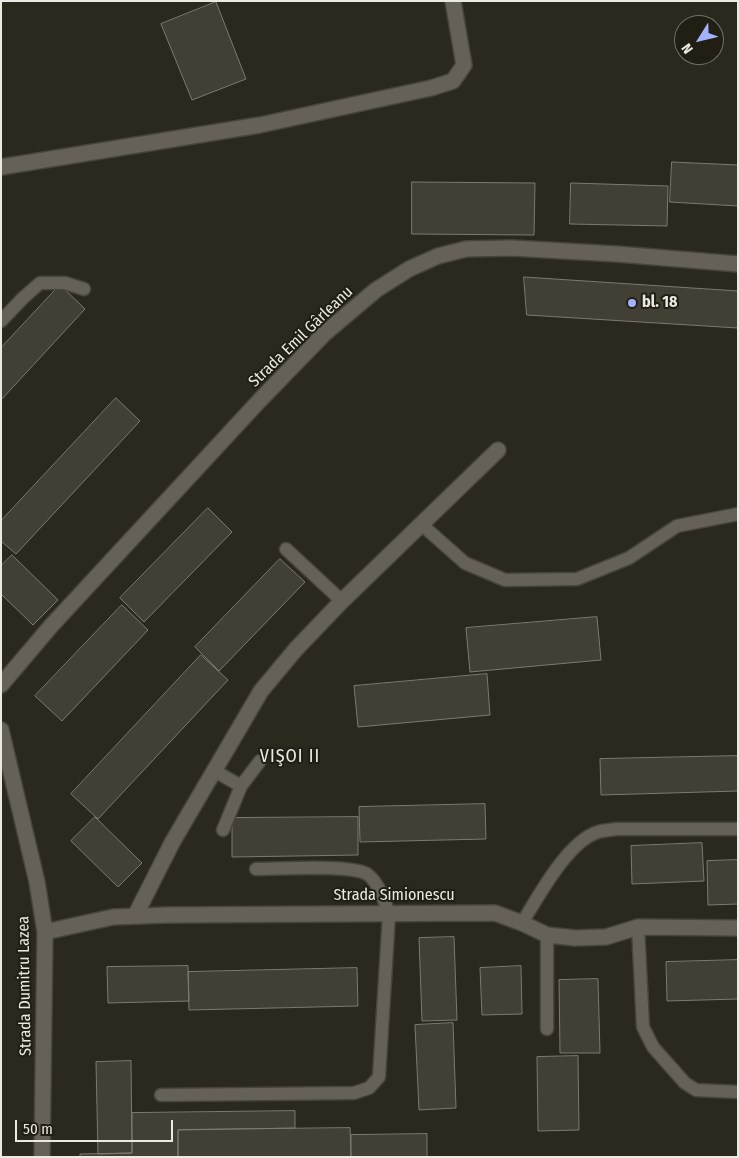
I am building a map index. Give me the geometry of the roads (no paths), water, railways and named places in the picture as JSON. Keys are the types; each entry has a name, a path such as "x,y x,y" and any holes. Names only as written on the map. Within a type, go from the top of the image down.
{"street":[{"path":"1,166 260,125 431,88 453,81 464,65 453,1"},
{"name":"Strada Emil Gârleanu","path":"1,685 51,626 260,400 325,333 376,290 409,269 438,256 466,249 511,248 738,264"},
{"path":"135,916 173,841 261,691 296,649 342,601 498,450"},
{"name":"Strada Dumitru Lazea","path":"1,730 37,882 45,932 42,1157"},
{"name":"Strada Simionescu","path":"45,932 113,917 135,916 495,913 547,935 575,938 606,937 638,927 738,928"}],"lane":[{"path":"1,321 40,283 65,283 84,289"},
{"path":"421,524 465,563 505,580 577,579 629,558 678,526 738,514"},
{"path":"286,550 342,601"},
{"path":"223,830 241,786 260,762"},
{"path":"214,770 241,786"},
{"path":"522,923 548,881 568,854 586,838 597,832 617,829 738,829"},
{"path":"161,1095 354,1093 369,1088 379,1077 389,914 380,890 368,874 349,868 256,869"},
{"path":"638,927 643,1027 653,1047 685,1083 696,1090 738,1092"},
{"path":"546,1029 547,935"}],"place":[{"name":"bl. 18","path":"632,303"}],"district":[{"name":"VIŞOI II","path":"290,757"}]}
